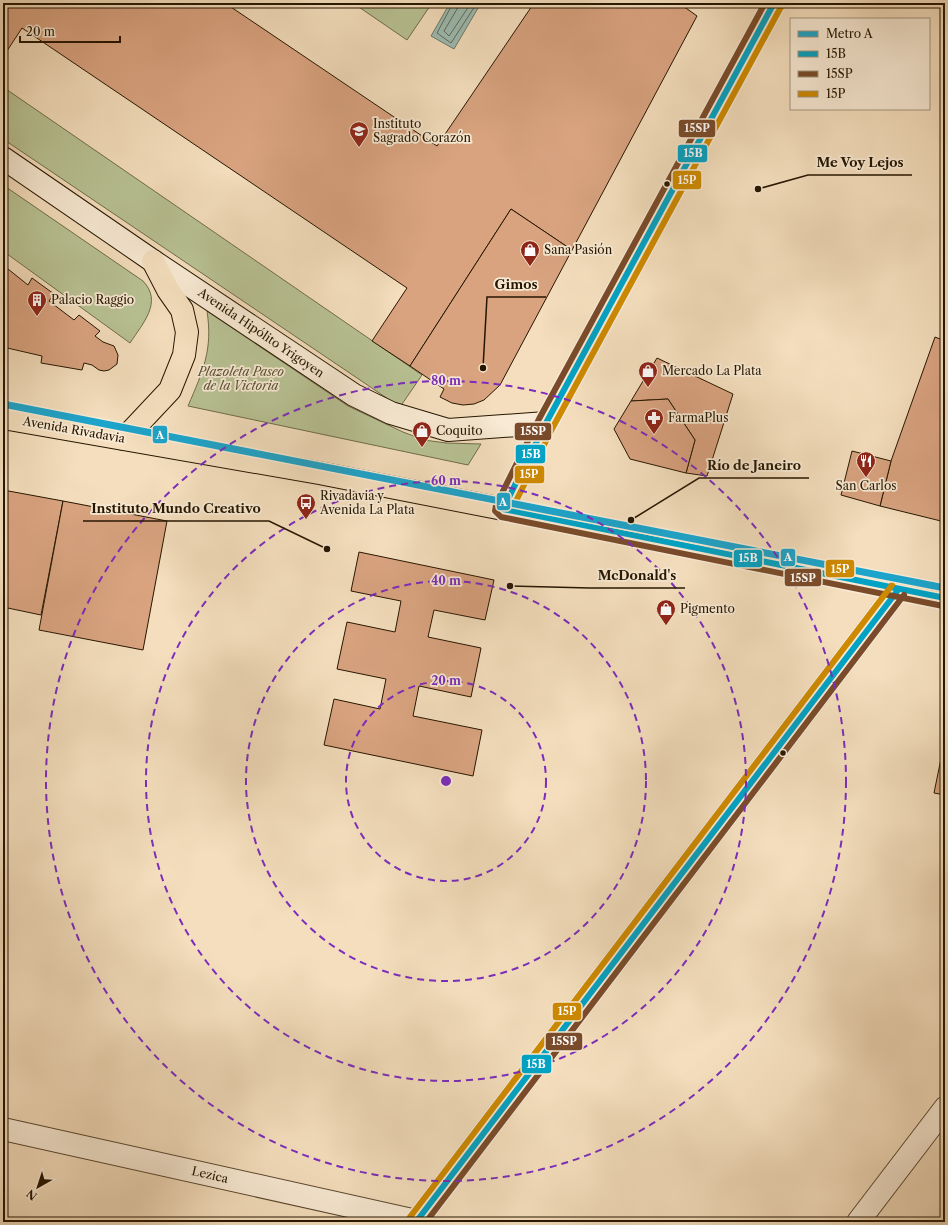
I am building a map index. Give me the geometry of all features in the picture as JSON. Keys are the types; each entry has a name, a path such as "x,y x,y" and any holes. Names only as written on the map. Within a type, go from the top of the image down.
{"main road":[{"path":"124,439 170,390 184,355 187,332 182,310 168,290 153,261"},
{"name":"Avenida Rivadavia","path":"3,418 502,508 898,590 945,598"}],"street":[{"path":"502,508 546,423 774,3"},
{"name":"Avenida Hipólito Yrigoyen","path":"3,158 153,261 354,395 391,413 448,430 546,423"},
{"path":"418,1222 898,590"},
{"path":"858,1222 945,1108"},
{"name":"Lezica","path":"3,1129 418,1222"}],"green space":[{"path":"353,3 432,3 407,40"},
{"name":"Plazoleta Paseo de la Victoria","path":"3,87 422,375 400,407 3,139"},
{"path":"3,185 143,281 149,289 151,305 145,320 130,343 3,251"},
{"name":"Plazoleta Paseo de la Victoria","path":"207,311 348,406 403,432 424,440 446,443 481,444 468,465 188,406 202,371 208,349 209,325"}],"water":[{"path":"450,3 481,3 454,49 431,36"}],"building":[{"name":"Instituto Sagrado Corazón","path":"3,3 225,3 437,146 534,3 679,3 697,16 572,250 511,209 410,366 372,341 407,288 22,28 3,57"},
{"path":"511,209 572,250 500,385 484,400 474,404 463,405 452,403 440,397 444,389 410,366"},
{"name":"Palacio Raggio","path":"3,265 28,285 32,278 54,294 49,301 74,320 79,315 100,331 95,336 103,342 114,346 118,355 117,364 109,370 104,371 84,363 82,370 41,363 42,356 3,347"},
{"path":"935,337 945,341 945,522 880,506 891,461"},
{"path":"657,358 733,394 707,476 686,473 695,440 668,399 631,401"},
{"name":"FarmaPlus","path":"668,399 695,440 686,473 630,459 614,429 631,401"},
{"name":"San Carlos","path":"852,451 891,461 880,506 841,495"},
{"path":"3,490 63,501 41,615 3,607"},
{"path":"63,501 167,521 143,650 39,630"},
{"path":"359,552 494,580 485,620 434,610 428,637 481,648 471,697 419,686 413,716 482,730 473,776 324,745 334,699 380,709 386,679 337,669 347,622 395,632 401,601 351,591"},
{"path":"945,739 945,795 934,793"}],"metro line":[{"name":"A","path":"3,404 945,588"}],"transit line":[{"name":"15SP","path":"765,3 539,419 496,505 495,511 501,517 943,606"},
{"name":"15B","path":"774,3 546,423 503,509 945,598"},
{"name":"15P","path":"781,7 553,427 515,503 945,590"},
{"name":"15P","path":"410,1217 892,585"},
{"name":"15B","path":"416,1222 898,590"},
{"name":"15SP","path":"426,1222 904,595"}],"place":[{"name":"Instituto Sagrado Corazón","path":"359,148"},
{"name":"Me Voy Lejos","path":"758,189"},
{"name":"Sana Pasión","path":"530,267"},
{"name":"Palacio Raggio","path":"37,317"},
{"name":"Gimos","path":"483,368"},
{"name":"Mercado La Plata","path":"648,388"},
{"name":"FarmaPlus","path":"654,435"},
{"name":"Coquito","path":"422,448"},
{"name":"San Carlos","path":"866,478"},
{"name":"Rivadavia y Avenida La Plata","path":"306,520"},
{"name":"Río de Janeiro","path":"631,520"},
{"name":"Instituto Mundo Creativo","path":"327,549"},
{"name":"McDonald's","path":"510,586"},
{"name":"Pigmento","path":"666,626"}]}
